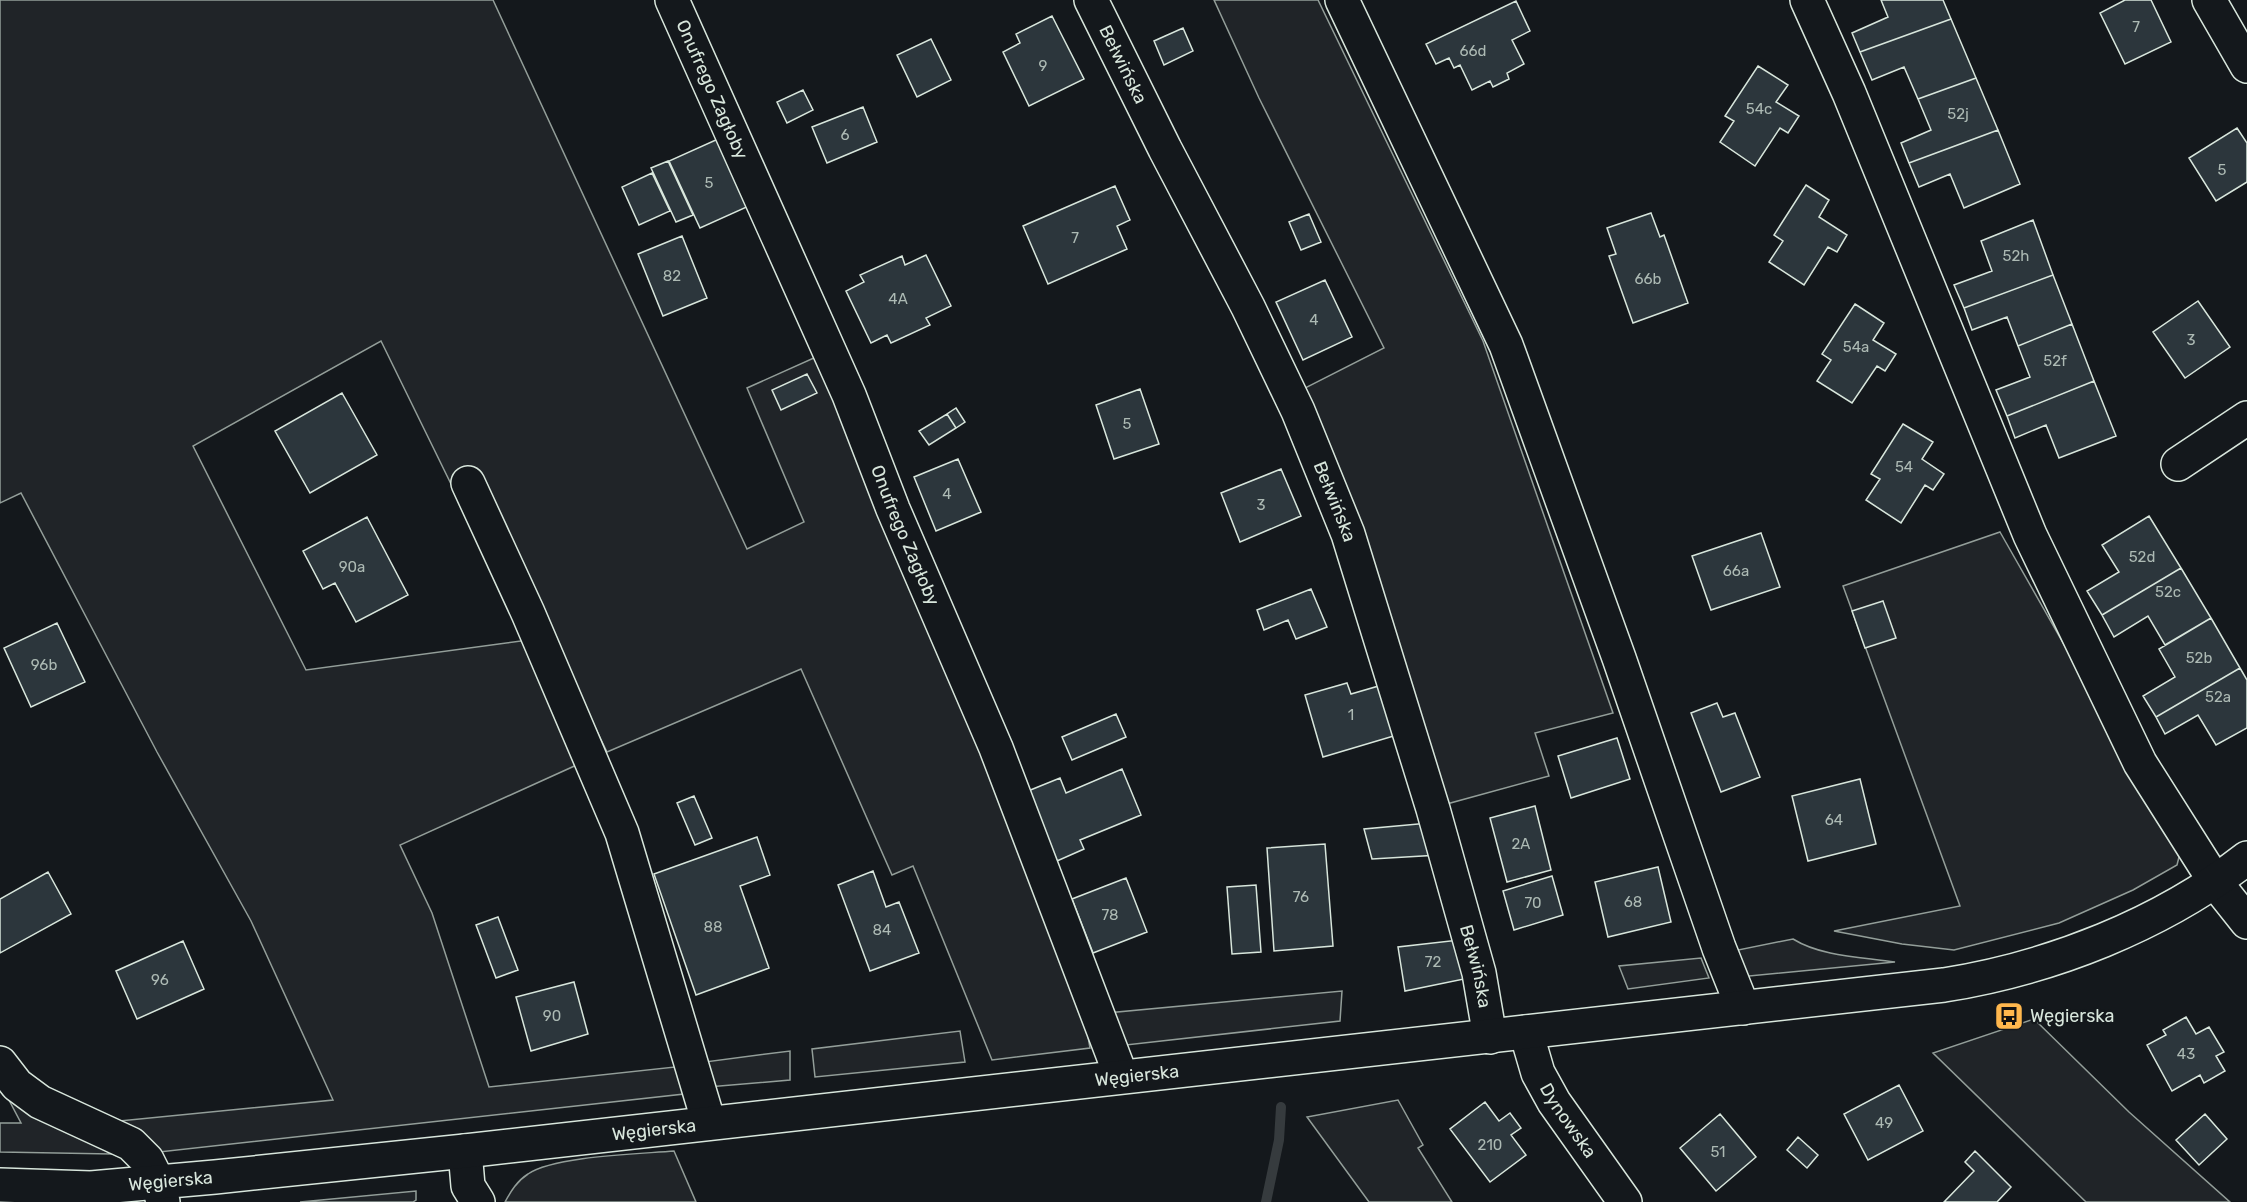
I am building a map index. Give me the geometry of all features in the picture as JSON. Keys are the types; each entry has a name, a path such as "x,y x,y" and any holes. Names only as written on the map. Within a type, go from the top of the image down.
{"street":[{"name":"Onufrego Zagłoby","path":"672,0 849,395 893,510 996,748 1121,1076"},
{"name":"Bełwińska","path":"1091,0 1164,149 1248,307 1288,390 1348,534 1436,820 1479,973 1490,1036"},
{"path":"1342,0 1506,345 1619,658 1719,948 1743,1008"},
{"path":"1807,0 1849,93 2030,535 2140,763 2216,883 2247,922"},
{"path":"2209,0 2247,66"},
{"path":"2178,464 2247,418"},
{"path":"468,483 528,613 622,833 709,1123"},
{"name":"Węgierska","path":"0,1185 92,1195 160,1192 465,1151 1944,985 2021,968 2078,950 2167,911 2216,883 2247,858"},
{"name":"Dynowska","path":"1526,1032 1538,1073 1554,1102 1625,1202"},
{"path":"0,1063 17,1085 40,1102 131,1144 147,1160 160,1192"},
{"path":"465,1151 466,1197"}],"shaded area":[{"path":"0,0 493,0 747,549 804,522 747,388 816,357 928,617 1084,1013 1090,1048 992,1060 913,866 892,875 801,669 607,752 473,475 452,486 381,341 193,446 306,670 528,640 581,763 400,845 432,913 489,1087 684,1066 684,1094 159,1152 109,1122 333,1100 251,921 157,752 21,493 0,503"},
{"path":"1214,0 1318,0 1483,341 1613,713 1535,733 1549,776 1443,805 1301,390 1384,348 1259,98"},
{"path":"2000,532 2158,810 2179,857 2177,865 2133,890 2059,923 1954,950 1902,944 1834,931 1960,906 1843,586"},
{"path":"1793,939 1830,953 1895,962 1739,977 1733,951"},
{"path":"1701,958 1709,978 1628,989 1619,966"},
{"path":"1342,991 1340,1021 1117,1046 1107,1013"},
{"path":"2034,1019 2129,1112 2230,1202 2086,1202 1933,1053"},
{"path":"960,1031 965,1062 815,1077 812,1049"},
{"path":"790,1051 790,1080 708,1087 697,1063"},
{"path":"0,1083 111,1154 0,1152 0,1123 21,1123"},
{"path":"1398,1100 1423,1145 1418,1148 1452,1202 1369,1202 1307,1117"},
{"path":"674,1151 696,1202 505,1202 521,1180 540,1168 598,1157"},
{"path":"416,1191 416,1200 413,1202 300,1202"}],"building":[{"path":"1881,0 1943,0 1951,19 1860,52 1852,33 1888,17"},
{"path":"2125,0 2151,0 2171,42 2125,64 2100,13"},
{"path":"1516,1 1530,31 1512,40 1524,64 1507,73 1509,79 1493,87 1490,81 1472,90 1460,65 1454,68 1449,58 1436,64 1426,44"},
{"path":"1052,16 1084,79 1029,106 1003,52 1020,43 1016,34"},
{"path":"1951,19 1976,78 1918,99 1904,67 1872,80 1860,52"},
{"path":"1183,28 1193,51 1164,65 1154,41"},
{"path":"931,39 951,80 917,97 897,55"},
{"path":"1758,66 1788,85 1776,102 1799,116 1788,133 1780,128 1755,166 1720,142 1734,121 1725,116"},
{"path":"1976,78 1998,130 1909,163 1901,143 1931,130 1918,99"},
{"path":"803,90 813,110 787,123 777,102"},
{"path":"863,107 877,142 827,163 812,127"},
{"path":"2237,128 2247,143 2247,182 2216,201 2189,158"},
{"path":"1998,130 2020,184 1964,208 1950,174 1919,187 1909,163"},
{"path":"718,139 749,206 700,228 669,161"},
{"path":"668,161 693,215 676,222 651,168"},
{"path":"652,173 670,211 639,225 622,187"},
{"path":"1806,185 1829,200 1819,217 1847,235 1837,252 1828,247 1804,285 1769,262 1783,241 1774,235"},
{"path":"1115,186 1130,220 1117,226 1127,249 1048,284 1023,226"},
{"path":"1651,213 1660,237 1664,235 1688,303 1633,323 1609,256 1616,254 1607,228"},
{"path":"1309,214 1321,242 1301,250 1289,222"},
{"path":"2033,220 2053,275 1964,308 1954,285 1992,271 1981,241"},
{"path":"682,236 707,298 663,316 638,254"},
{"path":"926,255 951,306 926,318 930,325 891,343 887,335 871,343 846,291 864,282 860,275 902,256 905,265"},
{"path":"2053,275 2072,324 2018,346 2007,317 1972,330 1964,308"},
{"path":"1325,280 1352,337 1303,360 1276,302"},
{"path":"2198,301 2230,347 2185,378 2153,332"},
{"path":"1855,304 1884,323 1873,340 1896,354 1885,371 1877,366 1852,403 1817,381 1831,360 1822,354"},
{"path":"2072,324 2094,381 2007,416 1996,390 2030,377 2018,346"},
{"path":"807,374 817,393 781,410 772,390"},
{"path":"2094,381 2116,436 2059,458 2046,425 2015,438 2007,416"},
{"path":"1140,389 1159,444 1114,459 1096,405"},
{"path":"342,393 377,455 310,493 275,431"},
{"path":"956,408 965,422 956,428 947,414"},
{"path":"947,414 956,428 929,445 919,431"},
{"path":"1903,424 1933,442 1922,459 1944,474 1933,490 1925,485 1901,523 1866,500 1880,479 1871,474"},
{"path":"958,459 981,512 936,531 914,477"},
{"path":"1281,469 1301,516 1240,542 1221,493"},
{"path":"2149,516 2181,568 2102,615 2087,591 2119,572 2102,545"},
{"path":"367,517 408,595 356,622 335,583 323,589 303,551"},
{"path":"1761,533 1780,587 1711,610 1692,556"},
{"path":"2181,568 2211,618 2165,645 2148,616 2114,637 2102,615"},
{"path":"1311,589 1327,627 1296,639 1288,620 1264,630 1257,610"},
{"path":"1883,601 1896,638 1865,648 1852,611"},
{"path":"2211,618 2240,668 2156,717 2143,696 2175,677 2159,649"},
{"path":"57,623 85,682 31,707 4,648"},
{"path":"2240,668 2247,680 2247,728 2216,745 2198,715 2165,734 2156,717"},
{"path":"1347,683 1351,694 1382,685 1397,735 1323,757 1305,695"},
{"path":"1717,703 1723,717 1735,713 1760,777 1721,792 1691,713"},
{"path":"1116,714 1126,737 1072,760 1062,737"},
{"path":"1617,738 1630,779 1571,798 1558,756"},
{"path":"1122,769 1141,815 1080,840 1084,849 1057,861 1028,791 1060,778 1066,793"},
{"path":"1860,779 1876,844 1808,861 1792,796"},
{"path":"694,796 712,838 695,845 677,803"},
{"path":"1535,806 1551,870 1507,882 1490,818"},
{"path":"1429,823 1439,855 1372,859 1364,829"},
{"path":"757,837 770,875 740,886 769,968 696,995 654,874"},
{"path":"1325,844 1333,946 1274,951 1267,848"},
{"path":"1658,867 1671,922 1608,937 1595,882"},
{"path":"873,871 886,907 899,902 919,953 870,971 838,885"},
{"path":"48,872 71,914 0,953 0,899"},
{"path":"1552,876 1563,915 1514,930 1503,891"},
{"path":"1126,878 1147,932 1093,953 1072,899"},
{"path":"1256,885 1261,952 1232,954 1227,887"},
{"path":"498,917 518,970 496,978 476,925"},
{"path":"1459,940 1469,978 1405,991 1398,947"},
{"path":"183,941 204,989 137,1019 116,971"},
{"path":"574,982 588,1034 531,1051 516,997"},
{"path":"2186,1017 2196,1034 2209,1027 2224,1052 2216,1056 2225,1071 2204,1083 2200,1075 2172,1091 2147,1045 2166,1035 2163,1030"},
{"path":"1899,1085 1923,1131 1868,1160 1844,1114"},
{"path":"1485,1102 1499,1121 1510,1113 1521,1128 1511,1135 1526,1155 1490,1182 1450,1129"},
{"path":"1720,1114 1756,1157 1716,1191 1680,1148"},
{"path":"2205,1114 2227,1139 2199,1165 2176,1140"},
{"path":"1798,1137 1818,1155 1807,1168 1787,1150"},
{"path":"1975,1151 2011,1187 1997,1202 1944,1202 1974,1171 1965,1162"}],"waterway":[{"path":"1266,1202 1279,1140 1281,1107"}],"place":[{"name":"Węgierska","path":"2009,1016"}]}
